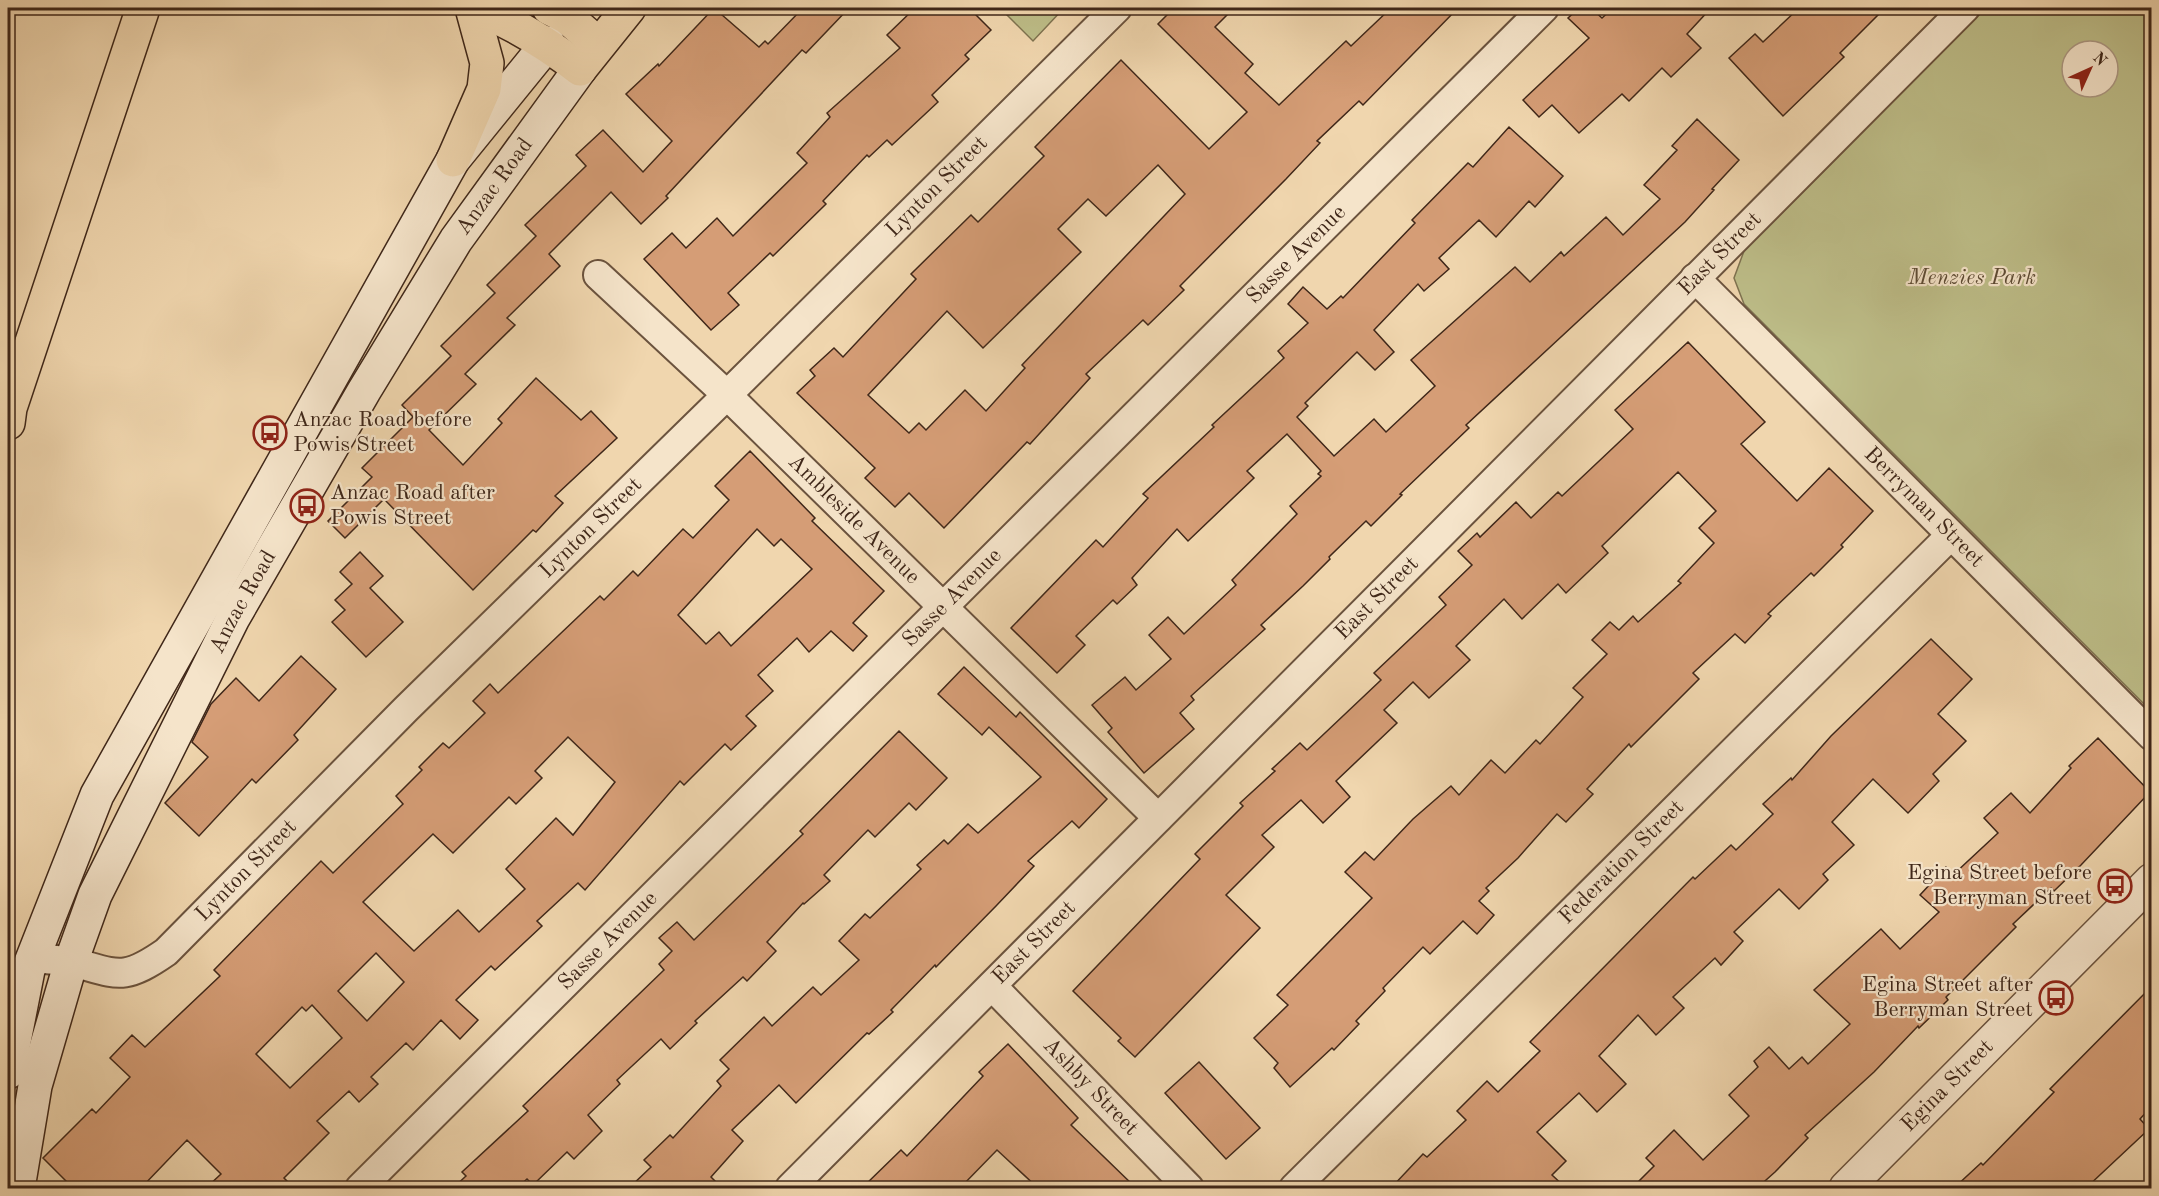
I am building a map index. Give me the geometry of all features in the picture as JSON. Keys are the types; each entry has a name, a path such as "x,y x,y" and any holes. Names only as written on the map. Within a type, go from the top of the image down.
{"main road":[{"path":"8,423 14,396 143,8"},
{"path":"453,160 484,89 487,63 472,8"},
{"path":"477,8 515,24 548,43 589,57"},
{"path":"589,57 629,8"},
{"path":"548,43 564,11"},
{"path":"564,11 589,57"},
{"name":"Anzac Road","path":"8,1072 28,970 97,795 453,160 548,43"},
{"name":"Anzac Road","path":"18,1188 35,1086 71,962 95,895 233,618 364,391 456,240 589,57"},
{"name":"Egina Street","path":"1846,1188 2151,880"}],"street":[{"name":"Lynton Street","path":"33,958 71,962 94,970 124,973 139,969 166,952 406,709 1117,8"},
{"name":"Sasse Avenue","path":"360,1188 1544,8"},
{"name":"East Street","path":"790,1188 1965,8"},
{"name":"Ambleside Avenue","path":"598,275 727,395 1158,818"},
{"name":"Berryman Street","path":"1695,278 2151,736"},
{"name":"Federation Street","path":"1294,1188 1950,536"},
{"name":"Ashby Street","path":"992,986 1189,1188"}],"green space":[{"path":"1000,8 1064,8 1033,41"},
{"name":"Menzies Park","path":"1986,8 2151,8 2151,711 1744,304 1734,278 1744,251"}],"building":[{"path":"714,8 759,47 765,41 768,44 803,8 849,8 806,53 802,50 666,196 668,198 641,224 611,192 549,254 560,266 507,318 515,325 465,374 476,384 429,430 463,465 502,423 498,419 536,378 581,420 591,411 617,438 555,496 563,503 536,532 533,530 473,590 384,499 345,538 328,521 372,477 362,468 413,417 402,405 451,356 441,346 495,293 487,285 536,236 525,225 586,166 576,155 603,130 643,172 672,141 626,94 658,64 659,66"},
{"path":"915,8 969,8 991,30 965,55 969,59 932,95 938,102 892,145 887,140 869,157 867,155 823,201 826,204 773,256 770,253 728,293 739,305 711,330 644,259 672,233 686,248 717,218 733,236 807,163 797,153 830,117 827,113 900,48 887,35"},
{"path":"1174,8 1234,8 1215,27 1253,64 1245,73 1279,105 1346,41 1351,46 1391,8 1458,8 1363,105 1359,101 1317,141 1320,143 1180,286 1184,290 1148,325 1143,320 1086,374 1090,378 1030,444 1027,442 944,528 909,493 895,507 865,478 875,468 797,393 815,376 810,370 834,348 843,357 916,279 911,274 971,215 978,222 1044,156 1035,147 1121,60 1209,149 1247,112 1158,24","holes":["1158,165 1185,194 1022,365 1025,368 986,411 965,390 926,430 919,423 909,433 868,395 947,311 983,348 1081,252 1058,229 1088,199 1106,216"]},
{"path":"1579,8 1591,8 1602,18 1613,8 1711,8 1687,34 1701,48 1671,77 1662,68 1629,101 1622,94 1579,133 1552,105 1539,117 1523,100 1589,38 1568,18"},
{"path":"1799,8 1885,8 1840,53 1844,57 1783,116 1729,58 1755,34 1763,42"},
{"path":"1697,119 1739,160 1712,189 1714,190 1685,222 1466,425 1469,428 1400,494 1402,495 1371,526 1366,521 1303,586 1261,625 1265,629 1191,696 1194,700 1180,713 1194,729 1144,773 1108,732 1112,728 1092,705 1125,677 1136,690 1171,659 1149,635 1168,617 1184,634 1236,585 1232,580 1297,514 1290,506 1321,476 1318,474 1321,471 1287,434 1247,471 1254,478 1188,541 1177,529 1132,578 1137,585 1117,604 1113,600 1076,636 1085,645 1057,673 1011,628 1096,540 1103,547 1148,498 1143,494 1284,358 1278,351 1308,323 1288,304 1303,287 1327,309 1341,296 1343,298 1415,223 1412,220 1468,163 1473,167 1509,127 1563,176 1535,207 1529,201 1496,237 1479,220 1439,258 1449,269 1424,291 1418,284 1374,330 1394,352 1375,370 1357,352 1305,403 1308,406 1297,417 1334,456 1374,419 1386,432 1435,386 1411,360 1515,267 1530,282 1561,252 1564,256 1606,217 1623,235 1660,199 1644,185 1677,150 1672,146"},
{"path":"1688,342 1765,422 1741,444 1797,501 1829,468 1873,511 1841,545 1843,547 1814,576 1811,573 1768,614 1771,616 1745,643 1735,634 1693,673 1699,679 1631,747 1629,744 1587,789 1593,794 1566,822 1557,814 1518,858 1486,888 1489,891 1479,901 1494,915 1477,934 1463,921 1430,954 1423,947 1383,988 1385,991 1356,1021 1359,1024 1334,1050 1332,1048 1290,1087 1274,1068 1278,1063 1254,1038 1288,1005 1277,995 1372,898 1345,872 1365,852 1374,860 1413,819 1451,786 1459,795 1491,760 1505,773 1536,740 1540,744 1583,697 1573,688 1607,654 1592,640 1610,622 1619,630 1633,616 1638,622 1681,583 1678,581 1714,543 1699,528 1716,511 1678,472 1602,546 1608,553 1566,593 1558,584 1522,619 1504,599 1456,646 1470,660 1429,698 1413,682 1384,710 1397,723 1336,781 1350,797 1323,823 1301,800 1262,835 1274,847 1226,895 1260,928 1135,1057 1118,1041 1121,1038 1073,991 1200,859 1195,854 1243,806 1240,803 1275,771 1272,769 1300,743 1307,750 1381,680 1374,673 1446,605 1439,597 1472,565 1458,551 1477,533 1480,537 1516,502 1531,518 1558,492 1562,496 1633,429 1615,410"},
{"path":"750,451 815,518 812,521 884,591 853,623 867,636 853,651 831,631 809,652 797,638 758,675 773,691 746,716 756,726 731,750 725,744 684,785 680,781 585,890 578,883 537,921 542,926 495,970 491,966 456,1000 478,1020 460,1039 441,1020 413,1050 406,1043 371,1077 378,1084 359,1102 349,1091 317,1121 329,1133 284,1178 294,1188 206,1188 221,1174 187,1140 141,1188 73,1188 43,1158 92,1109 96,1113 130,1077 110,1058 132,1035 145,1047 220,976 214,970 321,861 333,873 403,804 396,796 422,770 419,767 443,743 449,748 485,713 473,701 490,684 498,693 600,596 604,600 633,571 638,576 683,529 693,538 729,500 715,486","holes":["757,529 774,546 781,539 812,569 731,646 719,632 706,644 678,615","568,737 615,782 573,835 556,818 506,869 525,889 479,932 458,910 414,951 363,902 433,834 453,853 509,797 516,804 542,778 535,771","376,953 404,982 367,1021 338,991","312,1005 342,1038 290,1088 256,1054 302,1007 306,1011"]},
{"path":"360,552 383,576 370,588 403,622 366,657 332,622 345,610 335,600 352,584 340,572"},
{"path":"1931,639 1972,679 1938,714 1966,741 1933,774 1939,781 1908,813 1873,779 1832,822 1854,845 1823,874 1828,880 1799,909 1779,889 1734,932 1743,941 1721,965 1715,958 1673,997 1684,1008 1656,1035 1638,1015 1599,1056 1626,1084 1597,1112 1579,1093 1537,1132 1566,1161 1552,1175 1566,1188 1391,1188 1423,1154 1427,1157 1466,1120 1457,1111 1487,1081 1498,1092 1540,1051 1530,1042 1693,877 1695,879 1731,845 1736,850 1773,814 1763,804 1791,778 1792,780 1831,736"},
{"path":"301,656 336,689 294,735 298,740 256,783 252,779 199,836 165,803 208,757 192,742 211,704 236,678 259,701"},
{"path":"964,667 1016,717 1020,712 1107,799 1079,828 1072,821 1028,861 1034,866 996,906 891,1010 893,1012 869,1034 867,1033 796,1103 779,1085 732,1130 743,1141 711,1177 722,1188 629,1188 651,1167 644,1160 670,1135 673,1138 721,1086 717,1081 729,1069 720,1060 764,1017 772,1026 813,987 821,995 859,960 839,941 865,914 870,918 921,869 917,865 944,840 948,844 968,824 978,833 1041,777 989,727 982,735 938,694"},
{"path":"899,731 947,778 916,810 909,803 875,837 868,830 824,875 830,881 803,903 767,942 776,951 747,981 743,977 695,1021 697,1023 670,1049 661,1039 617,1080 620,1084 588,1115 602,1131 574,1159 567,1152 533,1185 527,1179 517,1188 453,1188 466,1176 462,1172 528,1111 523,1106 664,970 659,964 672,951 659,938 677,922 694,940 803,834 800,831"},
{"path":"2098,738 2150,792 2081,865 2054,891 2051,888 2013,924 2016,927 1946,997 1948,1000 1805,1135 1808,1138 1775,1172 1757,1188 1632,1188 1654,1166 1646,1158 1674,1130 1703,1160 1749,1116 1729,1095 1758,1067 1754,1061 1769,1047 1789,1069 1802,1057 1808,1064 1850,1024 1814,990 1881,929 1900,949 1939,912 1920,895 1946,867 1954,874 1998,833 1984,818 2011,793 2030,813 2071,768 2069,766"},
{"path":"2151,987 2151,1107 2140,1119 2149,1129 2086,1188 1954,1188 1981,1163 1983,1165 2054,1092 2050,1089"},
{"path":"1008,1044 1078,1118 1071,1125 1136,1188 1038,1188 997,1150 960,1188 862,1188 901,1150 907,1156 983,1076 979,1072"},
{"path":"1199,1062 1260,1128 1226,1159 1165,1093"}],"place":[{"name":"Anzac Road before Powis Street","path":"270,433"},
{"name":"Anzac Road after Powis Street","path":"307,506"},
{"name":"Egina Street before Berryman Street","path":"2115,886"},
{"name":"Egina Street after Berryman Street","path":"2056,998"}]}
